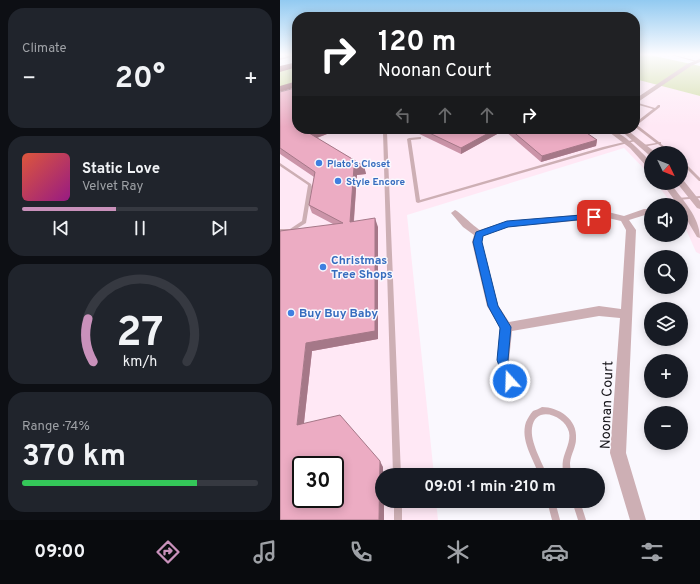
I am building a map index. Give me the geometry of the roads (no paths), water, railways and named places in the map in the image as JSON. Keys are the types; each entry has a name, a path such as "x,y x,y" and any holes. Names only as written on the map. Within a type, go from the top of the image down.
{"highway":[{"path":"280,90 292,87"}],"street":[{"path":"640,100 671,79"},
{"path":"615,134 644,160"},
{"path":"629,134 644,146"},
{"path":"688,190 697,198 700,206"},
{"path":"479,234 507,224 608,215 624,219 644,212"},
{"path":"455,214 466,225 479,234"},
{"path":"688,217 700,235"},
{"name":"Noonan Court","path":"624,219 631,230 618,453 638,520"},
{"path":"479,234 477,242 493,306 506,327 502,360 510,381"},
{"path":"506,327 599,311 626,314"}],"lane":[{"path":"640,104 655,109"},
{"path":"640,121 660,106"},
{"path":"640,129 663,146"},
{"path":"385,134 397,468"},
{"path":"420,138 409,139 418,202 625,142 637,140"},
{"path":"644,146 660,143"},
{"path":"280,164 310,185 310,187 304,222 291,230 280,231"},
{"path":"688,168 700,180"},
{"path":"540,468 528,435 528,426 532,418 539,412 547,410 555,411 563,416 571,429 573,437 566,468"},
{"path":"398,508 398,520"},
{"path":"553,508 556,520"},
{"path":"578,508 582,520"}],"place":[{"name":"Plato's Closet","path":"319,163"},
{"name":"Style Encore","path":"338,181"},
{"name":"Christmas Tree Shops","path":"323,267"},
{"name":"Buy Buy Baby","path":"291,313"}]}
